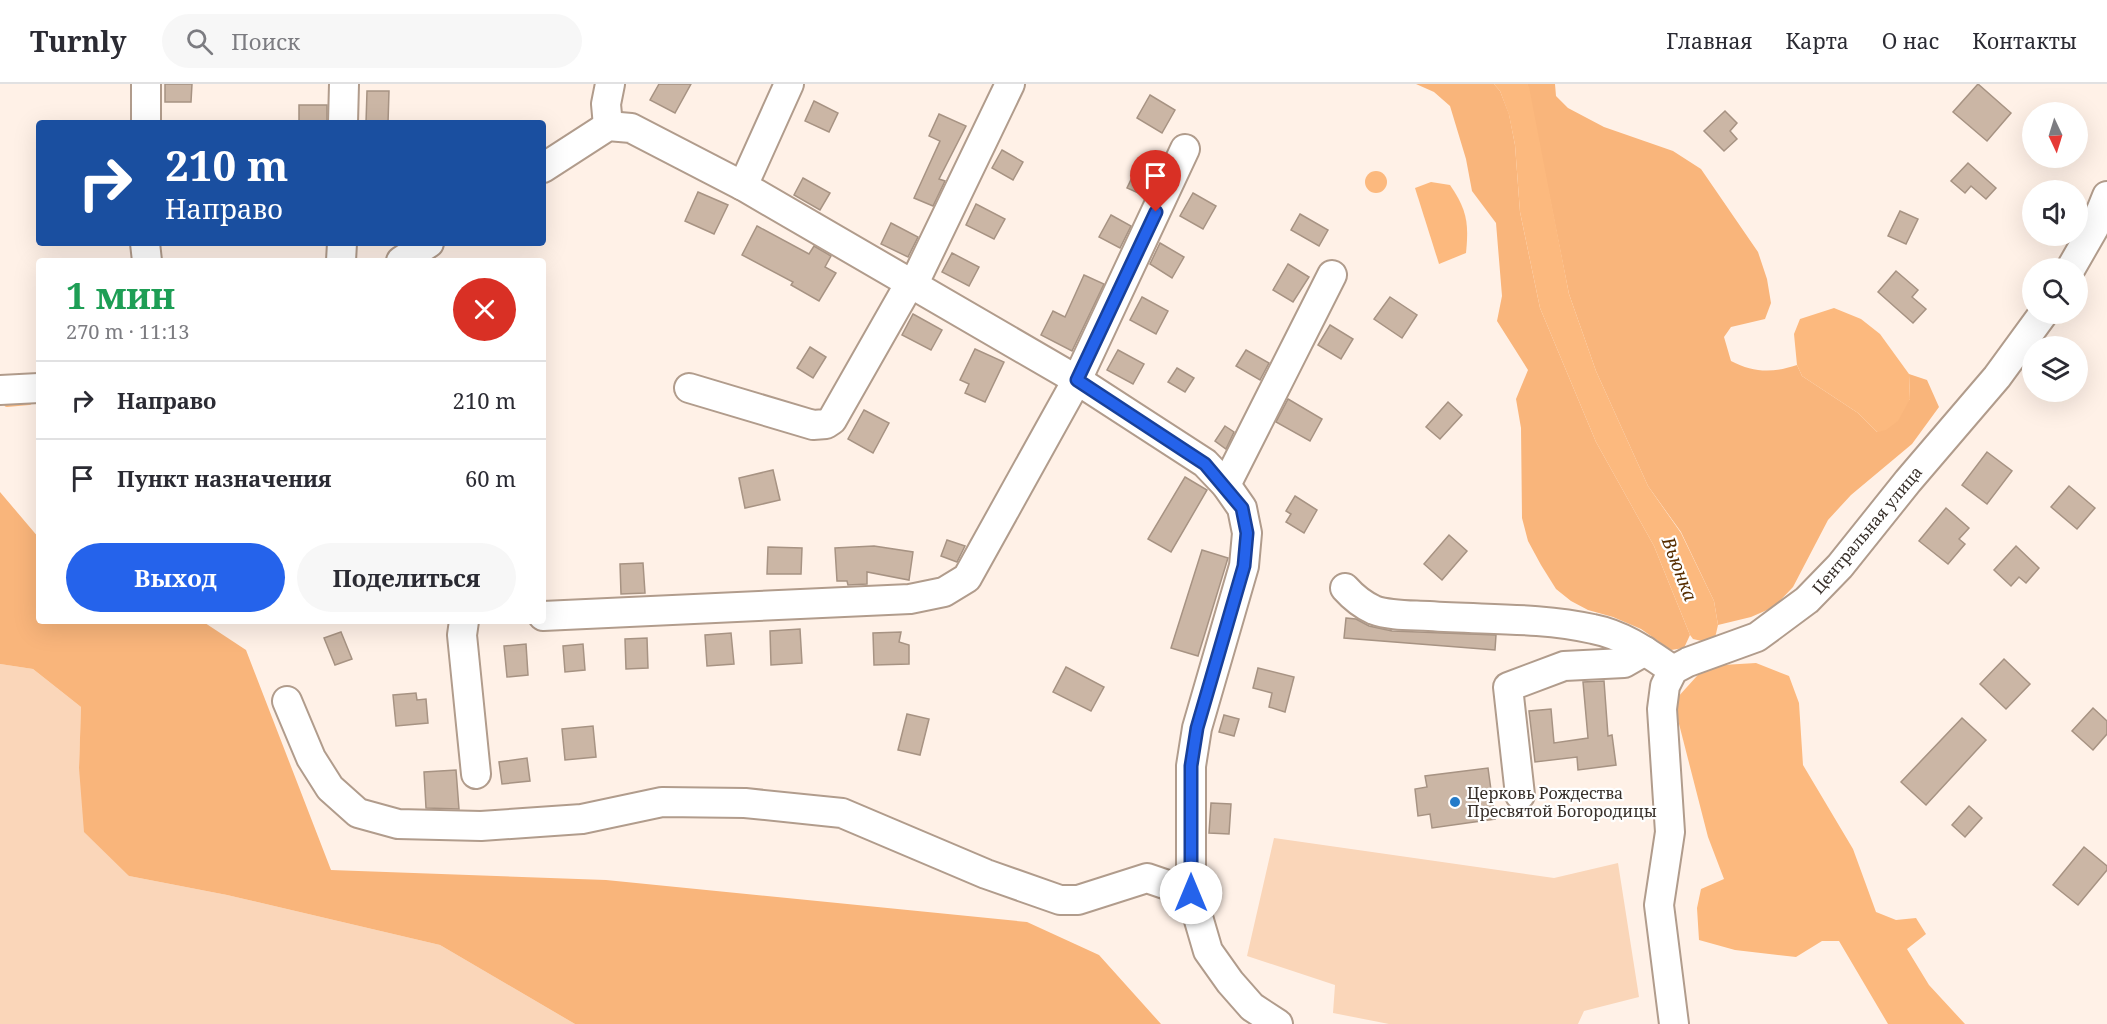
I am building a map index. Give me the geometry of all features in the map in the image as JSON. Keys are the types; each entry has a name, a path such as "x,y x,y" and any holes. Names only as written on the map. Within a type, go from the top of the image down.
{"street":[{"path":"146,84 146,120"},
{"path":"343,120 344,84"},
{"path":"608,126 606,105 610,84"},
{"path":"743,186 789,84"},
{"path":"689,388 813,425 826,424 832,420 910,283 919,273 1010,84"},
{"path":"546,166 608,126 632,128 743,186 1077,380 1205,464 1226,485 1242,508 1247,533 1244,566 1197,728 1193,757 1191,893 1208,951 1230,982 1252,1007 1278,1024"},
{"path":"546,616 910,599 944,592 967,578 1077,380 1185,149"},
{"path":"2077,258 2094,228 2107,196"},
{"path":"406,258 424,246"},
{"path":"1226,485 1332,275"},
{"name":"Центральная улица","path":"1681,666 1757,637 1807,600 1840,566 1997,376 2036,324"},
{"path":"0,390 36,388"},
{"path":"1345,588 1353,597 1375,610 1391,614 1546,620 1595,629 1632,642 1645,651 1681,666 1665,686 1662,709 1670,832 1659,905 1674,1024"},
{"path":"464,624 462,635 476,774"},
{"path":"1520,795 1508,687 1564,666 1624,663 1645,651"},
{"path":"287,701 311,758 330,788 358,813 398,824 504,824 582,819 662,802 745,803 842,813 986,874 1060,900 1078,900 1147,878 1191,893"}],"shaded area":[{"path":"1416,84 1494,84 1500,91 1509,114 1515,145 1520,212 1540,308 1596,442 1654,546 1690,635 1684,648 1671,650 1641,629 1613,617 1588,610 1571,601 1556,589 1528,541 1522,518 1521,428 1516,399 1528,370 1497,321 1502,296 1496,223 1472,191 1466,159 1450,106 1434,92"},
{"path":"1527,84 1555,84 1556,96 1568,108 1604,127 1673,151 1701,169 1758,252 1767,279 1771,303 1765,319 1731,327 1724,337 1731,361 1756,370 1780,369 1797,365 1802,376 1858,413 1877,432 1910,399 1909,374 1927,380 1939,407 1912,444 1851,495 1828,520 1793,587 1774,607 1751,617 1718,625 1714,601 1681,532 1648,486 1596,371 1569,294"},
{"path":"0,492 36,534 36,624 207,624 246,650 331,870 606,880 1027,922 1099,955 1161,1024 575,1024 440,945 227,895 129,876 84,832 79,768 81,707 33,669 0,664"},
{"path":"0,664 33,669 81,707 79,768 129,876 227,895 440,945 575,1024 0,1024"},
{"path":"1274,838 1554,878 1618,863 1639,997 1584,1011 1578,1024 1389,1024 1333,1013 1335,985 1247,956"}],"water":[{"name":"Вьюнка","path":"1494,84 1527,84 1529,87 1569,294 1596,371 1648,486 1681,533 1714,601 1718,625 1715,638 1706,642 1693,639 1690,635 1654,546 1596,442 1540,308 1520,212 1515,145 1509,115 1500,91"},
{"path":"1376,171 1384,174 1387,182 1384,190 1376,193 1368,190 1365,182 1368,174"},
{"path":"1431,182 1450,185 1460,202 1467,225 1466,253 1439,264 1415,188"},
{"path":"1834,308 1861,319 1880,334 1909,374 1910,399 1898,421 1886,430 1877,432 1858,413 1802,376 1797,365 1794,334 1800,319"},
{"path":"1756,663 1789,676 1799,703 1803,765 1853,849 1876,912 1896,920 1916,918 1926,934 1907,949 1929,985 1965,1024 1888,1024 1839,941 1822,941 1796,957 1735,950 1699,940 1697,908 1701,889 1724,879 1708,837 1678,720 1677,698 1706,666"}],"building":[{"path":"165,84 192,84 191,102 165,102"},
{"path":"659,84 691,84 675,113 650,100"},
{"path":"1978,84 2011,113 1987,141 1953,112"},
{"path":"367,91 389,91 388,120 366,120"},
{"path":"1150,95 1175,110 1162,133 1137,118"},
{"path":"814,101 838,113 829,132 805,121"},
{"path":"299,105 327,105 327,120 299,120"},
{"path":"1725,111 1737,123 1730,131 1737,139 1724,151 1704,131"},
{"path":"939,114 966,126 939,179 945,181 933,206 914,198 940,141 929,136"},
{"path":"1002,150 1023,162 1013,180 992,168"},
{"path":"1141,159 1158,167 1145,196 1127,188"},
{"path":"1968,163 1996,188 1986,199 1971,186 1965,193 1951,181"},
{"path":"803,178 830,193 820,210 794,195"},
{"path":"698,192 728,205 714,234 685,221"},
{"path":"1193,193 1216,206 1203,229 1180,216"},
{"path":"976,204 1005,219 994,239 966,225"},
{"path":"1900,211 1918,219 1906,244 1888,236"},
{"path":"1300,214 1328,230 1319,246 1291,230"},
{"path":"1111,215 1131,226 1120,248 1099,237"},
{"path":"891,223 918,237 908,257 881,244"},
{"path":"757,226 809,254 814,246 831,256 825,267 836,273 819,301 791,285 793,282 742,255"},
{"path":"1160,243 1184,257 1172,278 1150,264"},
{"path":"952,253 979,267 969,286 942,272"},
{"path":"1288,264 1309,277 1293,302 1273,290"},
{"path":"1896,271 1918,290 1912,297 1926,309 1913,323 1878,292"},
{"path":"1084,275 1104,284 1072,351 1041,335 1053,311 1065,317"},
{"path":"1142,297 1168,311 1156,334 1130,320"},
{"path":"1390,297 1417,315 1402,338 1374,319"},
{"path":"913,314 942,330 931,350 902,335"},
{"path":"1330,325 1353,339 1341,359 1318,345"},
{"path":"810,347 826,357 813,378 797,368"},
{"path":"975,349 1004,362 985,402 965,393 969,384 960,380"},
{"path":"1118,350 1144,364 1133,384 1107,370"},
{"path":"1246,350 1269,363 1260,380 1236,366"},
{"path":"1177,368 1194,378 1185,392 1168,382"},
{"path":"1288,399 1322,419 1310,441 1276,422"},
{"path":"1448,402 1462,415 1440,439 1426,427"},
{"path":"864,410 889,423 873,453 848,439"},
{"path":"1225,426 1234,432 1226,449 1215,441"},
{"path":"1987,452 2012,471 1987,504 1962,485"},
{"path":"773,470 780,500 745,508 739,478"},
{"path":"1185,477 1207,490 1171,552 1148,539"},
{"path":"2069,486 2095,508 2077,529 2051,507"},
{"path":"1295,496 1317,510 1304,533 1286,522 1291,514 1286,511"},
{"path":"1946,508 1969,528 1959,539 1965,544 1948,564 1919,541"},
{"path":"1449,535 1467,551 1442,580 1424,564"},
{"path":"947,540 965,546 957,562 941,556"},
{"path":"874,546 913,552 909,580 867,572 867,584 848,585 847,581 837,581 835,548"},
{"path":"2016,546 2039,568 2026,583 2019,577 2011,586 1994,570"},
{"path":"768,547 802,548 801,574 767,574"},
{"path":"1202,550 1228,558 1198,656 1171,648"},
{"path":"643,563 645,593 621,594 620,564"},
{"path":"1346,618 1392,631 1496,635 1495,650 1344,638"},
{"path":"800,629 802,663 771,665 770,631"},
{"path":"341,632 352,659 335,665 324,638"},
{"path":"901,632 899,642 909,645 909,664 874,665 873,633"},
{"path":"731,633 734,664 707,666 705,635"},
{"path":"647,638 648,668 626,669 625,639"},
{"path":"526,644 528,675 507,677 504,646"},
{"path":"583,644 585,670 565,672 563,646"},
{"path":"2004,659 2030,684 2006,709 1980,684"},
{"path":"1066,667 1104,687 1091,711 1053,692"},
{"path":"1258,668 1294,677 1285,712 1269,707 1272,693 1253,688"},
{"path":"1604,681 1608,736 1612,735 1616,765 1578,770 1577,757 1535,762 1529,711 1551,709 1554,743 1588,738 1583,682"},
{"path":"416,693 417,700 426,699 428,723 396,726 393,695"},
{"path":"2093,708 2107,721 2107,734 2093,750 2072,731"},
{"path":"907,714 929,719 920,755 898,750"},
{"path":"1224,715 1239,719 1234,736 1219,732"},
{"path":"1962,718 1986,740 1926,805 1901,782"},
{"path":"593,726 596,757 565,760 562,729"},
{"path":"527,758 530,781 502,784 499,762"},
{"name":"Церковь Рождества Пресвятой Богородицы","path":"1488,768 1495,819 1432,828 1430,814 1418,816 1415,789 1427,787 1425,776"},
{"path":"456,770 459,809 426,808 424,772"},
{"path":"1211,803 1231,804 1229,834 1209,833"},
{"path":"1969,806 1982,818 1965,837 1952,825"},
{"path":"2084,847 2107,866 2107,870 2078,905 2053,885"}],"waterway":[{"path":"7,404 29,402"}],"place":[{"name":"Церковь Рождества Пресвятой Богородицы","path":"1455,802"}],"route":[{"path":"1156,212 1077,380 1205,464 1226,485 1242,508 1247,533 1244,566 1197,728 1191,766 1191,893"}]}
